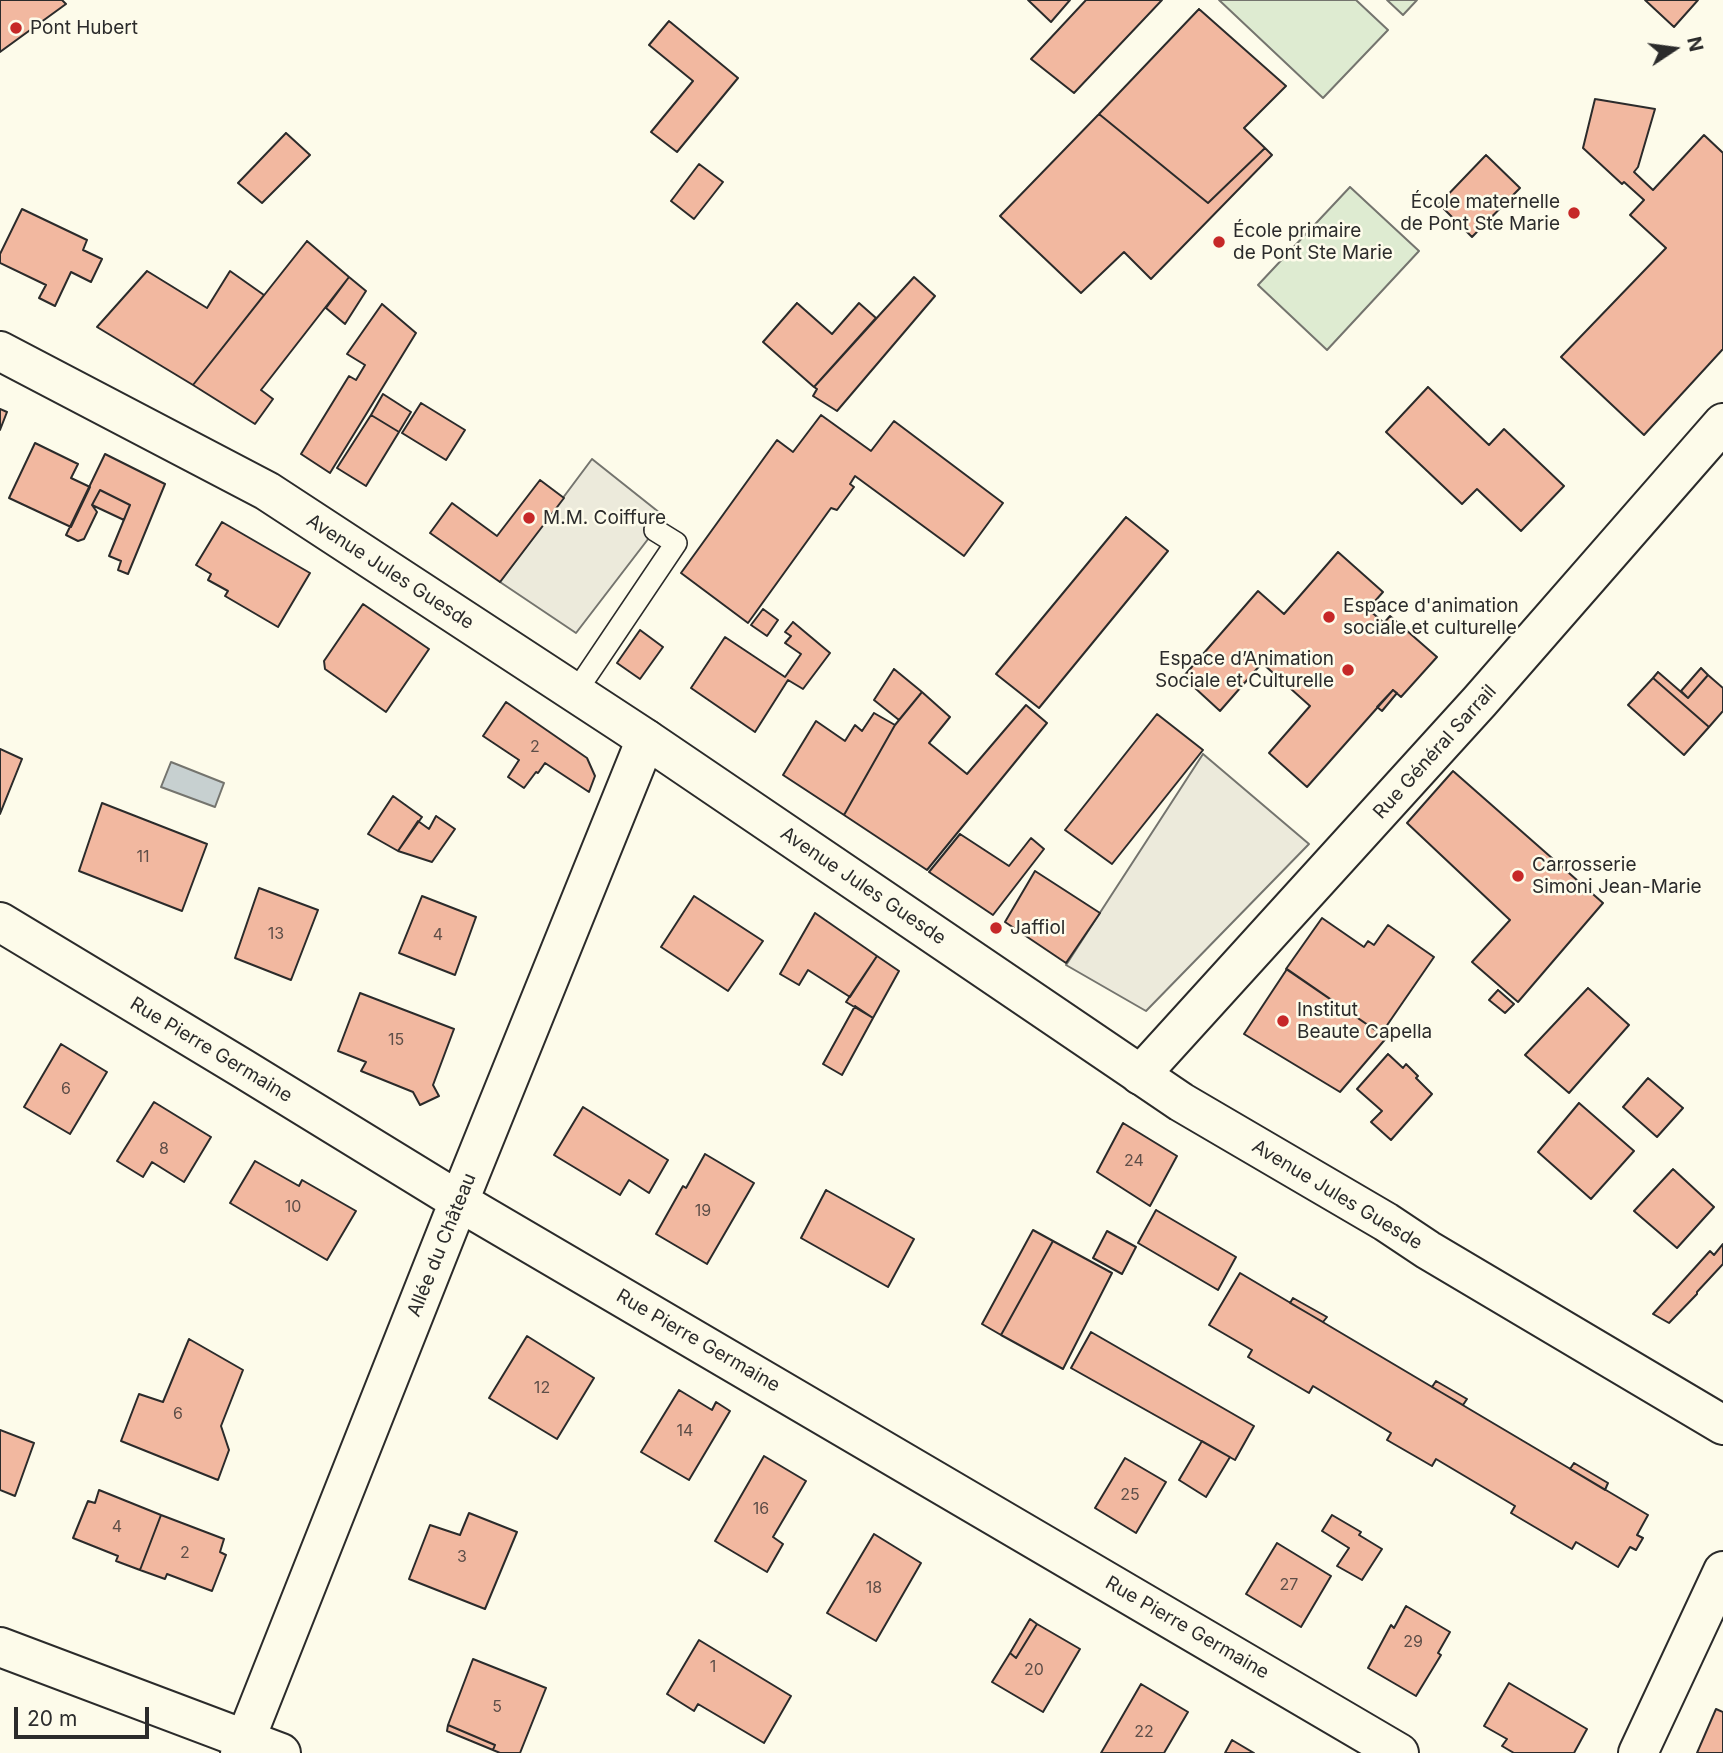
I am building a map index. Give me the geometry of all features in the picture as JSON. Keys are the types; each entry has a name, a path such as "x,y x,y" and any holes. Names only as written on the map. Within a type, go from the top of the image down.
{"street":[{"name":"Avenue Jules Guesde","path":"0,351 267,491 646,739 1181,1102 1723,1425"},
{"name":"Rue Général Sarrail","path":"1140,1075 1480,701 1723,423"},
{"name":"Allée du Château","path":"243,1746 646,739"},
{"name":"Rue Pierre Germaine","path":"0,922 459,1201 1399,1753"},
{"path":"1638,1753 1712,1627 1723,1572"},
{"path":"0,1647 243,1746 281,1753"}],"lane":[{"path":"575,692 676,544 655,530"}],"green space":[{"path":"1219,0 1356,0 1388,30 1323,98"},
{"path":"1387,0 1417,0 1403,15"},
{"path":"1350,187 1419,251 1327,350 1258,285"}],"shaded area":[{"path":"592,459 665,517 576,633 500,582"},
{"path":"1203,754 1309,844 1146,1011 1066,965"},
{"path":"171,762 224,783 215,807 161,787"}],"building":[{"name":"Pont Hubert","path":"0,0 62,0 66,4 0,52"},
{"path":"1028,0 1070,0 1051,22"},
{"path":"1086,0 1162,0 1074,93 1031,59"},
{"path":"1645,0 1698,0 1674,27"},
{"path":"1199,9 1286,86 1244,128 1265,148 1208,203 1099,114"},
{"path":"669,21 738,78 677,152 651,132 693,81 649,45"},
{"path":"1595,99 1655,109 1638,167 1634,172 1653,190 1704,135 1723,153 1723,349 1644,435 1561,357 1666,248 1630,215 1644,200 1583,148"},
{"path":"1099,114 1208,203 1265,148 1272,155 1151,279 1124,252 1081,293 1000,216"},
{"path":"286,133 310,155 262,203 238,183"},
{"path":"1486,155 1520,188 1472,237 1439,204"},
{"path":"699,164 723,182 694,219 671,201"},
{"path":"22,209 87,240 83,250 102,259 91,282 71,272 55,306 39,298 46,285 0,263 0,254"},
{"path":"307,241 349,277 261,390 273,399 255,424 193,385"},
{"path":"147,271 207,308 230,271 264,295 193,385 97,327"},
{"path":"349,277 366,291 345,324 326,308"},
{"path":"914,277 935,296 837,411 813,396 817,389 814,387"},
{"path":"797,303 832,334 859,303 876,318 814,387 763,342"},
{"path":"382,304 416,333 330,473 301,454 349,376 356,380 365,365 347,354"},
{"path":"1428,387 1489,445 1504,429 1564,486 1521,531 1477,489 1462,504 1386,432"},
{"path":"383,394 411,412 399,432 371,415"},
{"path":"421,403 465,430 446,460 402,433"},
{"path":"0,409 7,412 0,430"},
{"path":"371,415 399,432 366,486 337,468"},
{"path":"821,415 871,451 894,421 1003,503 964,556 855,476 850,484 854,487 837,510 831,508 748,623 681,573 777,440 793,452"},
{"path":"35,443 78,464 71,478 90,487 71,527 9,498"},
{"path":"105,454 165,484 128,574 118,570 121,561 109,556 130,505 100,490 92,505 97,512 84,539 78,541 66,535"},
{"name":"M.M. Coiffure","path":"540,480 564,498 500,582 430,533 452,503 497,536"},
{"path":"100,490 130,505 124,520 92,505"},
{"path":"1126,517 1168,551 1039,708 996,674"},
{"path":"222,522 310,573 278,627 225,596 228,591 208,580 211,574 196,565"},
{"name":"Espace d’Animation Sociale et Culturelle","path":"1338,552 1383,592 1368,609 1384,623 1390,616 1437,657 1401,697 1393,690 1307,787 1269,753 1310,706 1262,663 1220,711 1183,677 1258,591 1284,614"},
{"path":"363,604 429,649 386,712 325,669 324,661"},
{"path":"763,609 778,620 767,636 751,625"},
{"path":"793,622 830,653 803,689 788,680 755,732 691,688 725,637 785,677 801,654 785,643 791,636 785,632"},
{"path":"640,630 663,647 640,679 617,663"},
{"path":"1701,668 1708,675 1688,698 1681,691"},
{"path":"894,669 922,692 899,720 874,700"},
{"path":"1658,672 1688,698 1708,675 1723,688 1723,711 1709,727 1653,678"},
{"path":"1653,678 1709,727 1684,755 1628,705"},
{"path":"1393,690 1397,693 1382,711 1377,707"},
{"path":"922,692 950,717 929,743 967,774 1026,705 1047,723 927,870 844,815 895,725"},
{"path":"506,702 587,758 595,776 589,792 545,763 524,788 508,777 519,760 483,736"},
{"path":"874,713 895,725 844,815 783,775 816,721 845,741 855,725 862,731"},
{"path":"1157,714 1203,750 1112,864 1065,830"},
{"path":"0,749 22,759 0,814"},
{"name":"Carrosserie Simoni Jean-Marie","path":"1453,771 1603,903 1518,1002 1472,962 1510,920 1407,823"},
{"path":"393,796 422,817 398,851 368,834"},
{"path":"102,803 207,844 182,911 79,871"},
{"path":"436,816 455,829 432,862 398,851 418,821 429,829"},
{"path":"960,834 1009,866 1031,838 1044,849 993,915 929,872"},
{"path":"1035,871 1100,913 1066,963 1005,922"},
{"path":"259,888 318,910 291,980 235,958"},
{"path":"422,896 476,917 455,975 399,953"},
{"path":"694,896 763,941 728,991 661,947"},
{"path":"815,913 877,956 850,997 808,970 799,985 780,974"},
{"path":"1322,918 1364,947 1368,941 1374,945 1388,925 1434,957 1381,1034 1286,969"},
{"path":"877,956 899,971 873,1018 846,1002"},
{"path":"1287,969 1381,1034 1388,1036 1340,1092 1244,1034"},
{"path":"1588,988 1629,1025 1569,1093 1525,1055"},
{"path":"1498,990 1514,1004 1505,1013 1489,1000"},
{"path":"360,993 454,1029 433,1085 439,1096 420,1105 413,1092 361,1071 366,1062 338,1051"},
{"path":"855,1006 873,1018 842,1075 823,1064"},
{"path":"61,1044 107,1072 70,1134 24,1107"},
{"path":"1388,1054 1403,1068 1406,1064 1432,1094 1391,1140 1371,1122 1382,1111 1357,1089"},
{"path":"1648,1078 1683,1108 1657,1137 1623,1107"},
{"path":"154,1102 211,1137 184,1182 152,1162 143,1177 117,1161"},
{"path":"1579,1103 1634,1151 1591,1199 1538,1152"},
{"path":"583,1107 668,1160 649,1193 629,1180 620,1195 554,1155"},
{"path":"1123,1123 1177,1156 1150,1206 1097,1172"},
{"path":"705,1154 754,1183 707,1264 656,1234"},
{"path":"255,1161 299,1186 302,1180 356,1211 327,1260 230,1203"},
{"path":"1673,1169 1714,1207 1677,1248 1634,1211"},
{"path":"826,1190 914,1239 888,1287 801,1238"},
{"path":"1156,1210 1236,1257 1218,1290 1138,1243"},
{"path":"1033,1230 1053,1241 1001,1335 982,1324"},
{"path":"1107,1231 1136,1247 1122,1274 1093,1258"},
{"path":"1053,1241 1112,1273 1063,1369 1001,1335"},
{"path":"1723,1244 1723,1264 1669,1323 1653,1314 1710,1251 1714,1255"},
{"path":"1240,1273 1648,1515 1637,1535 1643,1538 1636,1550 1630,1547 1618,1567 1576,1542 1572,1549 1511,1513 1515,1506 1436,1459 1432,1466 1387,1440 1391,1433 1313,1386 1309,1393 1248,1357 1252,1350 1209,1325"},
{"path":"1293,1298 1327,1317 1323,1322 1290,1303"},
{"path":"1091,1332 1254,1426 1235,1460 1071,1368"},
{"path":"527,1336 594,1378 557,1439 489,1398"},
{"path":"189,1339 243,1370 221,1426 229,1450 218,1480 121,1441 139,1394 163,1402"},
{"path":"1436,1381 1467,1399 1463,1405 1432,1387"},
{"path":"679,1390 712,1410 716,1402 730,1411 689,1480 641,1452"},
{"path":"0,1430 34,1443 15,1496 0,1490"},
{"path":"1202,1441 1230,1457 1206,1497 1179,1480"},
{"path":"764,1456 806,1481 773,1537 783,1544 767,1572 715,1541"},
{"path":"1125,1458 1166,1482 1136,1533 1095,1508"},
{"path":"1574,1463 1608,1483 1605,1490 1570,1469"},
{"path":"99,1490 161,1515 140,1570 116,1561 118,1556 73,1538 88,1501 95,1503"},
{"path":"469,1513 517,1532 485,1609 409,1579 430,1525 460,1535"},
{"path":"161,1515 224,1539 220,1552 226,1555 212,1591 167,1574 165,1579 140,1570"},
{"path":"1332,1515 1361,1532 1359,1535 1382,1549 1362,1580 1337,1566 1349,1548 1322,1531"},
{"path":"874,1534 921,1563 876,1641 827,1613"},
{"path":"1277,1543 1331,1576 1301,1627 1246,1594"},
{"path":"1406,1606 1450,1632 1438,1653 1441,1655 1416,1696 1368,1668 1391,1625 1394,1628"},
{"path":"1030,1619 1037,1624 1016,1658 1010,1653"},
{"path":"1037,1624 1080,1649 1043,1712 992,1682 1010,1653 1016,1658"},
{"path":"699,1640 791,1696 764,1743 698,1704 694,1711 667,1694"},
{"path":"473,1659 546,1688 520,1753 500,1753 493,1750 495,1745 448,1725"},
{"path":"1509,1683 1587,1729 1574,1753 1514,1753 1502,1746 1507,1739 1484,1726"},
{"path":"1141,1684 1188,1712 1164,1753 1101,1753"},
{"path":"1716,1709 1723,1712 1723,1753 1697,1753"},
{"path":"448,1725 495,1745 493,1750 447,1731"},
{"path":"1232,1740 1254,1753 1225,1753"}],"place":[{"name":"Pont Hubert","path":"16,28"},
{"name":"École maternelle de Pont Ste Marie","path":"1574,213"},
{"name":"École primaire de Pont Ste Marie","path":"1219,242"},
{"name":"M.M. Coiffure","path":"529,518"},
{"name":"Espace d'animation sociale et culturelle","path":"1329,617"},
{"name":"Espace d’Animation Sociale et Culturelle","path":"1348,670"},
{"name":"Carrosserie Simoni Jean-Marie","path":"1518,876"},
{"name":"Jaffiol","path":"996,928"},
{"name":"Institut Beaute Capella","path":"1283,1021"}]}
